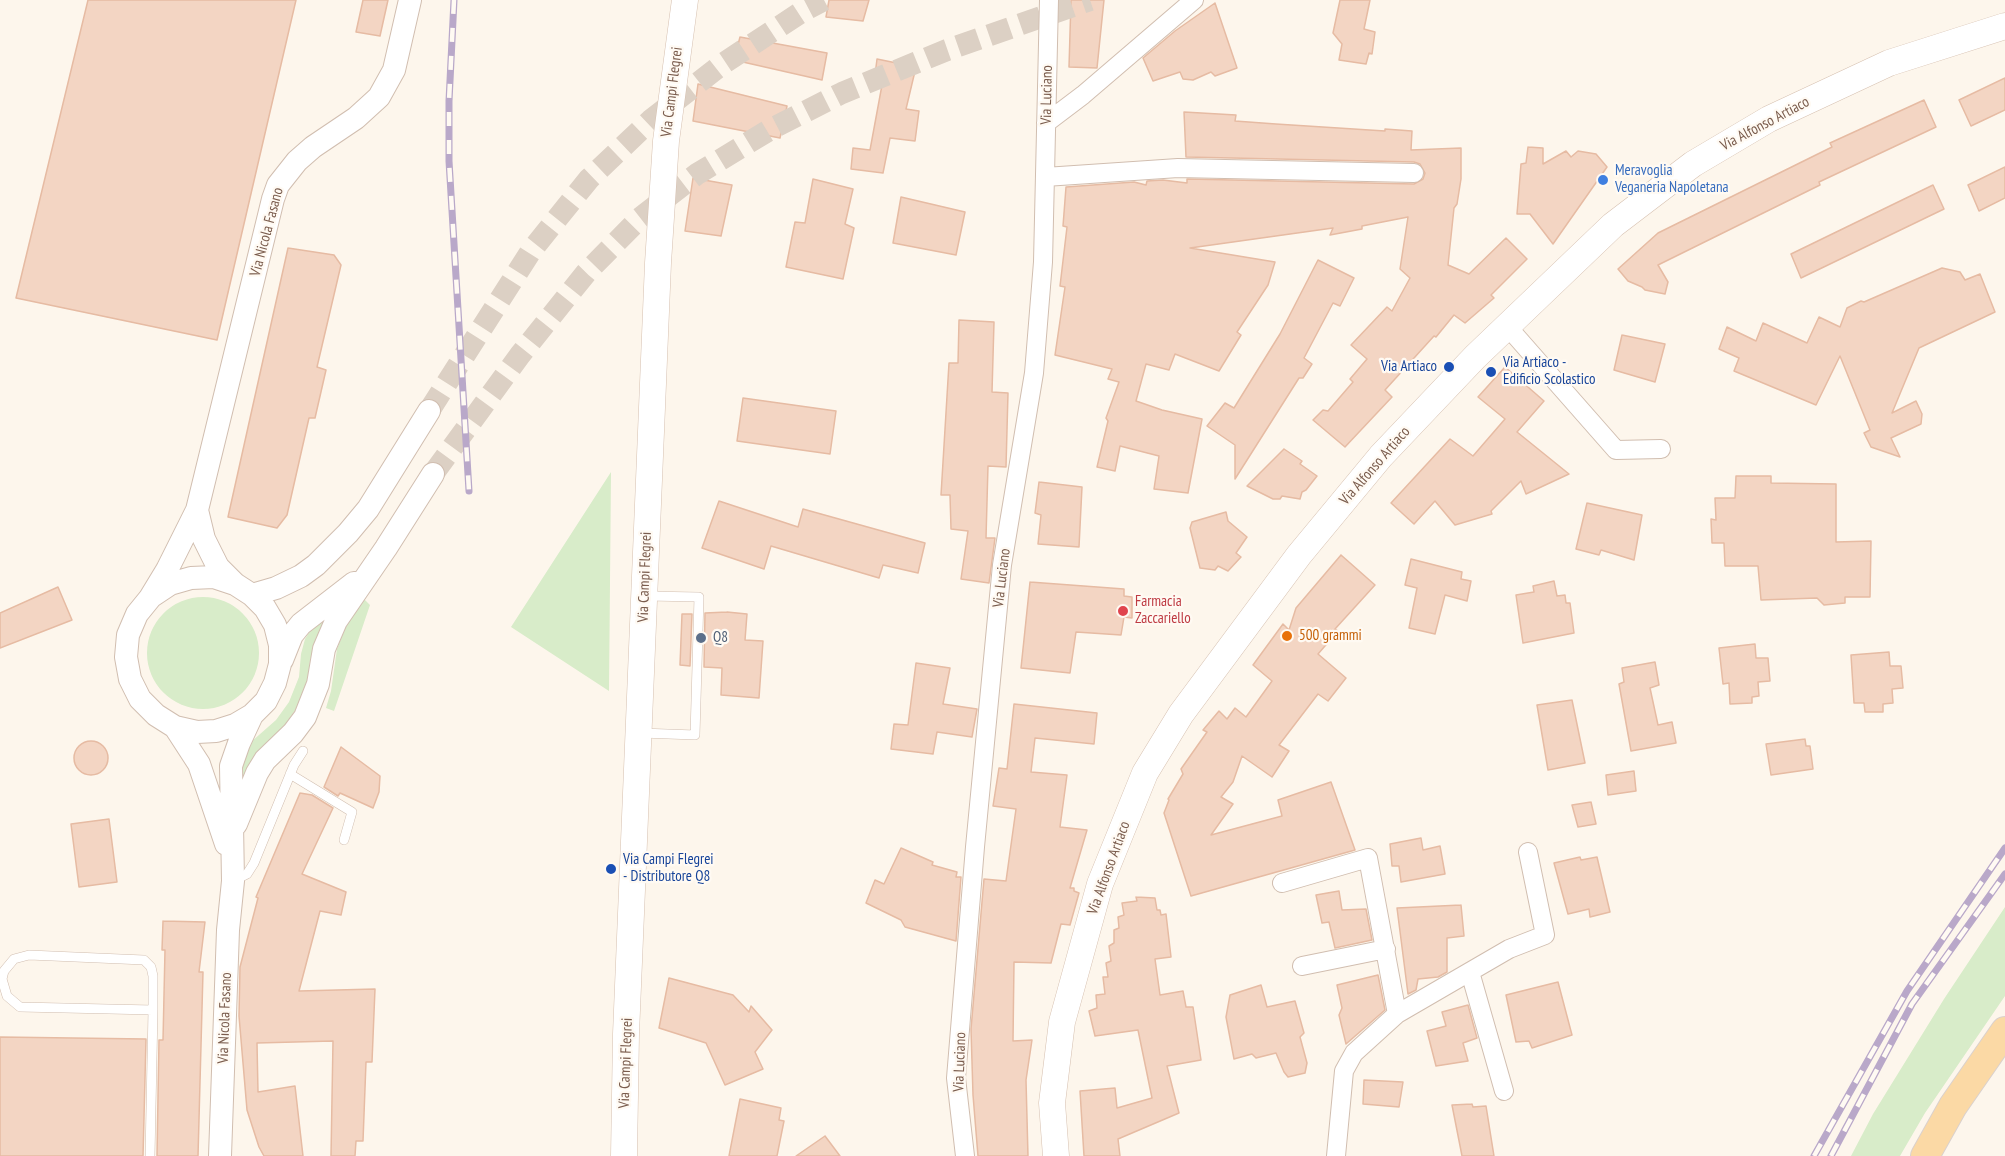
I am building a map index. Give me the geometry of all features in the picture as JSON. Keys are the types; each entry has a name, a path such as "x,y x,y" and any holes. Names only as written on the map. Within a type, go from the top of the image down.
{"main road":[{"name":"Via Campi Flegrei","path":"624,1156 626,1034 658,263 666,141 685,0"},
{"name":"Via Alfonso Artiaco","path":"1056,1156 1052,1103 1062,1022 1100,884 1145,773 1181,714 1299,555 1381,456 1507,326 1613,225 1693,165 1769,119 1889,63 2005,26"},
{"path":"1925,1156 1953,1106 2005,1031"}],"street":[{"name":"Via Nicola Fasano","path":"197,510 278,184 297,161 313,147 356,118 379,96 394,70 410,0"},
{"name":"Via Luciano","path":"965,1156 956,1078 1002,565 1034,374 1043,262 1049,0"},
{"path":"1046,123 1083,95 1194,0"},
{"path":"1045,177 1178,168 1414,173"},
{"path":"1507,326 1616,450 1661,449"},
{"path":"150,598 170,584 191,578 214,578 244,589 276,588 301,576 316,565 368,510 429,411"},
{"path":"233,831 257,773 265,760 293,733 305,717 318,684 329,635 433,474"},
{"path":"197,510 204,539 218,567 266,608 275,625 280,645 280,664"},
{"path":"197,510 167,570 137,614 128,635 126,657 130,679 140,699 156,715 175,727 197,732 216,731 235,725 252,715 266,701 271,692 292,635 304,621 368,573"},
{"name":"Via Nicola Fasano","path":"220,1156 232,872 231,766 252,715"},
{"path":"175,727 199,764 232,872"},
{"path":"1336,1156 1344,1071 1354,1053 1397,1014 1509,949 1545,935 1528,852"},
{"path":"1282,883 1368,858 1397,1014"},
{"path":"1302,966 1386,949"},
{"path":"1470,972 1503,1091"}],"lane":[{"path":"639,733 695,735 699,597 644,596"},
{"path":"232,872 246,874 254,863 290,774 303,751"},
{"path":"290,774 352,812 344,840"},
{"path":"150,1156 153,1011 153,976 147,962 140,959 21,956 14,959 4,971 3,996 13,1003 29,1008 153,1011"}],"green space":[{"path":"611,472 609,691 511,627"},
{"path":"203,597 224,601 243,613 255,632 259,653 255,674 243,693 224,705 203,709 182,705 163,693 151,674 147,653 151,632 163,613 182,601"},
{"path":"364,599 370,605 334,711 326,708 337,649 346,626"},
{"path":"324,619 310,660 308,681 296,709 283,728 257,752 242,781 242,768 251,742 276,720 289,702 299,677 305,639 310,631"},
{"path":"2005,907 2005,996 1925,1113 1900,1156 1851,1156 1873,1114 1944,999"}],"building":[{"path":"88,0 296,0 217,340 16,298"},
{"path":"363,0 388,0 380,36 356,32"},
{"path":"829,0 869,0 863,21 826,17"},
{"path":"1071,0 1104,0 1097,68 1069,67"},
{"path":"1340,0 1370,0 1364,29 1375,32 1372,54 1369,53 1366,64 1339,60 1342,44 1333,33"},
{"path":"1215,3 1237,68 1215,76 1211,72 1193,80 1183,79 1180,72 1153,81 1143,58 1175,31"},
{"path":"740,37 827,53 822,80 734,60"},
{"path":"877,59 916,67 906,109 919,111 915,141 890,138 883,173 851,169 853,148 870,150 882,85 874,83"},
{"path":"2005,78 2005,110 1971,126 1959,100"},
{"path":"698,84 787,106 780,138 693,121"},
{"path":"1924,100 1936,127 1819,182 1820,185 1658,265 1668,282 1665,294 1645,290 1628,281 1618,269 1658,233 1832,147 1830,143"},
{"path":"1184,112 1236,115 1235,121 1412,131 1411,150 1461,148 1461,179 1457,204 1454,208 1448,265 1469,274 1506,238 1527,259 1491,295 1494,298 1465,323 1454,315 1385,390 1392,397 1345,447 1313,420 1323,410 1328,411 1353,382 1350,379 1367,359 1351,345 1387,307 1392,311 1410,278 1400,269 1408,217 1330,235 1333,228 1190,248 1275,262 1268,285 1237,332 1241,335 1219,371 1175,354 1169,370 1146,364 1136,401 1162,410 1202,419 1188,493 1154,489 1159,456 1120,446 1115,471 1097,467 1108,421 1106,418 1119,382 1108,379 1112,369 1055,355 1065,287 1060,286 1067,227 1063,226 1066,187 1134,182 1146,185 1147,181 1163,180 1187,183 1187,179 1414,184 1423,179 1425,173 1420,164 1414,162 1186,157"},
{"path":"1528,147 1543,148 1543,164 1566,151 1571,157 1578,151 1596,154 1607,167 1553,244 1530,214 1517,214 1521,164 1526,163"},
{"path":"2005,167 2005,198 1979,211 1968,185"},
{"path":"693,178 732,185 721,236 685,231"},
{"path":"813,179 853,189 845,224 854,228 843,279 786,267 795,222 805,223"},
{"path":"1933,185 1944,209 1801,278 1791,254"},
{"path":"901,197 965,212 956,255 893,243"},
{"path":"288,248 334,255 341,265 317,367 326,370 315,418 309,418 287,515 277,528 228,517"},
{"path":"1318,260 1354,278 1340,306 1333,303 1304,358 1312,364 1303,378 1299,378 1235,479 1235,445 1207,426 1225,403 1234,408 1280,334"},
{"path":"1942,268 1960,272 1965,280 1980,274 1995,312 1919,348 1892,413 1916,401 1922,414 1921,424 1891,438 1900,457 1871,447 1864,433 1870,430 1840,356 1816,405 1734,371 1739,358 1719,349 1727,327 1756,341 1763,323 1807,343 1819,317 1840,327 1847,308"},
{"path":"959,320 994,322 992,392 1008,393 1006,467 988,466 986,538 995,538 989,583 961,579 968,531 951,529 950,495 941,495 949,363 958,363"},
{"path":"1622,335 1665,344 1655,382 1614,370"},
{"path":"1505,367 1544,401 1517,432 1569,474 1526,494 1521,481 1491,511 1492,514 1455,525 1435,501 1414,524 1391,503 1450,439 1473,456 1505,419 1478,397"},
{"path":"743,398 836,411 830,454 737,441"},
{"path":"1284,449 1302,461 1300,464 1317,476 1302,492 1300,499 1282,496 1280,499 1273,499 1247,486"},
{"path":"1736,476 1771,476 1771,483 1836,484 1836,542 1871,541 1870,597 1845,597 1845,603 1824,605 1817,598 1761,600 1758,566 1725,566 1724,543 1712,543 1711,519 1716,520 1715,498 1735,498"},
{"path":"1039,482 1082,487 1079,547 1038,544 1041,515 1035,513"},
{"path":"719,501 798,527 803,509 925,543 918,573 883,565 879,578 771,546 764,569 702,548"},
{"path":"1587,503 1642,515 1634,560 1601,550 1599,555 1576,549"},
{"path":"1226,512 1228,521 1247,537 1236,553 1241,557 1228,571 1218,566 1215,570 1200,568 1190,528 1192,522"},
{"path":"1341,555 1375,585 1335,629 1338,631 1318,654 1346,678 1328,701 1318,694 1279,745 1289,751 1272,777 1242,756 1233,782 1221,797 1233,804 1211,835 1282,816 1278,800 1331,782 1355,850 1191,896 1164,813 1168,799 1183,774 1181,769 1207,732 1203,730 1219,711 1227,719 1235,708 1246,717 1272,681 1253,665 1283,624 1289,630 1296,608"},
{"path":"1411,559 1462,572 1461,579 1471,581 1467,601 1445,595 1435,634 1409,628 1417,588 1405,585"},
{"path":"1554,581 1557,596 1565,595 1566,603 1570,603 1574,633 1523,643 1516,595 1534,592 1533,586"},
{"path":"1030,582 1124,589 1124,596 1132,597 1132,618 1124,617 1121,635 1076,632 1070,673 1021,668"},
{"path":"58,587 72,620 0,648 0,613"},
{"path":"705,613 747,614 745,640 763,641 759,698 721,695 722,668 704,667"},
{"path":"682,614 692,614 690,666 680,665"},
{"path":"1755,644 1756,658 1768,658 1770,681 1758,682 1759,696 1752,697 1752,703 1730,704 1729,683 1723,684 1719,648"},
{"path":"1889,652 1890,666 1901,666 1903,688 1892,689 1893,703 1883,704 1883,712 1865,712 1864,703 1854,703 1851,655"},
{"path":"1655,662 1659,685 1650,688 1658,725 1672,722 1676,743 1631,751 1619,684 1624,682 1622,668"},
{"path":"916,663 950,668 943,704 977,709 972,737 937,732 933,754 891,749 894,724 908,725"},
{"path":"1572,700 1585,763 1548,770 1537,705"},
{"path":"1014,704 1097,713 1094,744 1035,738 1031,772 1067,775 1060,827 1087,830 1070,888 1074,888 1074,891 1079,893 1070,925 1061,924 1051,963 1014,962 1013,1041 1032,1040 1026,1080 1028,1156 978,1156 971,1029 984,879 1006,881 1016,809 993,806 999,768 1007,769"},
{"path":"1805,739 1806,746 1810,746 1813,769 1771,775 1766,744"},
{"path":"91,741 103,746 108,758 103,770 91,775 79,770 74,758 79,746"},
{"path":"341,747 380,776 379,792 373,808 340,793 338,796 324,787"},
{"path":"1634,771 1636,791 1608,795 1606,775"},
{"path":"300,793 312,795 333,808 302,874 346,892 341,915 320,911 299,991 375,989 372,1062 366,1062 363,1141 356,1141 355,1156 331,1156 333,1041 257,1043 258,1092 295,1086 303,1156 264,1156 247,1110 239,1016 240,967 258,898 256,897"},
{"path":"1591,802 1596,824 1578,827 1572,805"},
{"path":"109,819 117,882 79,887 71,824"},
{"path":"1421,838 1423,850 1440,846 1445,874 1401,882 1399,866 1392,866 1390,844"},
{"path":"901,848 933,862 932,865 957,872 956,877 961,877 956,941 905,927 901,920 866,903 875,880 884,884"},
{"path":"1580,857 1581,860 1597,857 1610,912 1590,917 1589,909 1568,914 1554,863"},
{"path":"1339,891 1342,910 1366,909 1372,940 1335,948 1329,922 1322,923 1316,895"},
{"path":"1136,897 1155,898 1157,910 1160,910 1161,915 1166,914 1171,957 1155,959 1160,995 1183,991 1186,1007 1193,1007 1201,1060 1167,1066 1179,1113 1118,1139 1120,1156 1084,1156 1080,1091 1115,1088 1117,1108 1152,1098 1138,1030 1095,1036 1089,1011 1097,1008 1096,995 1105,994 1103,977 1108,977 1106,963 1111,961 1109,946 1114,943 1114,930 1119,928 1118,917 1124,915 1122,903 1137,901"},
{"path":"1461,905 1464,936 1447,938 1447,972 1438,977 1418,979 1416,990 1408,994 1397,908"},
{"path":"163,921 205,922 199,972 203,972 198,1156 157,1156 159,1040 163,1040 165,950 162,950"},
{"path":"1378,975 1385,1010 1346,1044 1339,1015 1342,1008 1337,985"},
{"path":"669,978 733,995 749,1012 751,1006 772,1030 755,1052 763,1069 725,1085 706,1043 659,1028"},
{"path":"1558,982 1572,1035 1532,1048 1529,1041 1516,1042 1506,995"},
{"path":"1261,985 1267,1007 1295,1001 1304,1033 1300,1037 1307,1063 1305,1073 1288,1077 1276,1053 1256,1058 1252,1054 1234,1059 1226,1017 1230,995"},
{"path":"1468,1005 1477,1038 1463,1043 1468,1061 1436,1066 1427,1031 1446,1026 1442,1012"},
{"path":"0,1037 146,1039 143,1156 0,1156"},
{"path":"1364,1080 1403,1082 1399,1107 1363,1104"},
{"path":"740,1099 781,1108 779,1120 784,1121 777,1156 729,1156"},
{"path":"1472,1104 1473,1107 1486,1106 1494,1156 1462,1156 1452,1105"},
{"path":"825,1136 840,1156 796,1156"}],"tunnel":[{"path":"429,411 531,251 589,179 651,120 721,65 803,11 824,0"},
{"path":"433,474 520,355 586,273 640,218 697,174 771,129 842,93 947,50 1090,0"}],"railway":[{"path":"454,0 449,101 449,161 469,491"},
{"path":"1814,1156 1907,991 2005,848"},
{"path":"1831,1156 1912,1004 2005,874"}],"place":[{"name":"Meravoglia Veganeria Napoletana","path":"1603,180"},
{"name":"Via Artiaco","path":"1449,367"},
{"name":"Via Artiaco - Edificio Scolastico","path":"1491,372"},
{"name":"Farmacia Zaccariello","path":"1123,611"},
{"name":"500 grammi","path":"1287,636"},
{"name":"Q8","path":"701,638"},
{"name":"Via Campi Flegrei - Distributore Q8","path":"611,869"}]}
